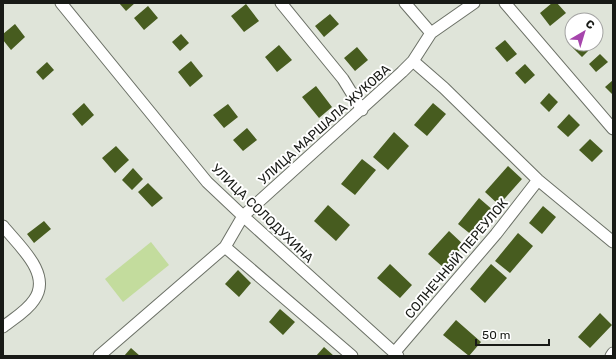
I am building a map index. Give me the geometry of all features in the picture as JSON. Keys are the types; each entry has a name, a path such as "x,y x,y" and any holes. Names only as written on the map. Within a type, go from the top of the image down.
{"street":[{"name":"УЛИЦА СОЛОДУХИНА","path":"61,3 207,182 242,216 396,354"},
{"path":"281,3 343,79 362,110"},
{"path":"405,3 431,33"},
{"name":"УЛИЦА МАРШАЛА ЖУКОВА","path":"99,356 226,247 242,216 362,110 413,61 431,33 474,3"},
{"path":"506,3 613,129"},
{"path":"413,61 444,88 538,180 613,242"},
{"name":"СОЛНЕЧНЫЙ ПЕРЕУЛОК","path":"396,354 496,234 538,180"},
{"path":"3,226 37,269 40,290 34,301 3,327"},
{"path":"226,247 352,356"}],"green space":[{"path":"151,242 169,265 123,302 105,279"}],"building":[{"path":"119,3 135,3 126,11"},
{"path":"552,3 557,3 565,12 550,26 540,13"},
{"path":"246,4 259,21 244,32 231,16"},
{"path":"148,6 158,18 144,30 134,18"},
{"path":"330,14 339,24 324,37 315,26"},
{"path":"15,24 25,37 11,50 3,40 3,34"},
{"path":"181,34 189,43 180,51 172,42"},
{"path":"505,40 517,54 507,62 495,48"},
{"path":"279,45 292,60 277,72 265,57"},
{"path":"357,47 368,60 355,71 344,58"},
{"path":"577,52 587,52 582,57"},
{"path":"600,54 608,62 596,72 589,64"},
{"path":"191,61 203,76 190,87 178,72"},
{"path":"47,62 54,70 43,80 36,72"},
{"path":"525,64 535,75 525,84 515,73"},
{"path":"613,80 613,95 605,87"},
{"path":"316,86 332,107 319,118 302,97"},
{"path":"549,93 558,102 549,112 540,103"},
{"path":"84,103 94,115 82,126 72,114"},
{"path":"433,103 446,114 427,136 414,125"},
{"path":"228,104 238,117 224,128 213,115"},
{"path":"569,114 580,125 568,137 557,127"},
{"path":"247,128 257,140 243,151 233,140"},
{"path":"394,132 409,146 388,170 373,157"},
{"path":"590,139 603,151 592,162 579,150"},
{"path":"116,146 129,160 115,173 102,158"},
{"path":"362,159 376,170 355,195 341,184"},
{"path":"508,166 522,179 499,205 485,192"},
{"path":"133,168 143,179 132,190 122,180"},
{"path":"148,183 163,198 152,207 138,192"},
{"path":"479,198 494,211 473,236 458,224"},
{"path":"328,205 350,225 336,241 314,221"},
{"path":"543,206 556,217 542,234 529,223"},
{"path":"44,221 51,229 34,243 27,234"},
{"path":"449,231 464,245 444,268 428,254"},
{"path":"518,233 533,246 510,273 495,261"},
{"path":"390,264 412,285 400,298 377,278"},
{"path":"491,264 507,278 485,303 470,289"},
{"path":"238,270 251,283 239,297 225,284"},
{"path":"280,309 295,322 283,335 269,322"},
{"path":"600,313 612,325 590,348 578,337"},
{"path":"456,320 481,342 469,356 443,335"},
{"path":"324,347 334,356 316,356"},
{"path":"131,348 140,356 124,356"}]}
